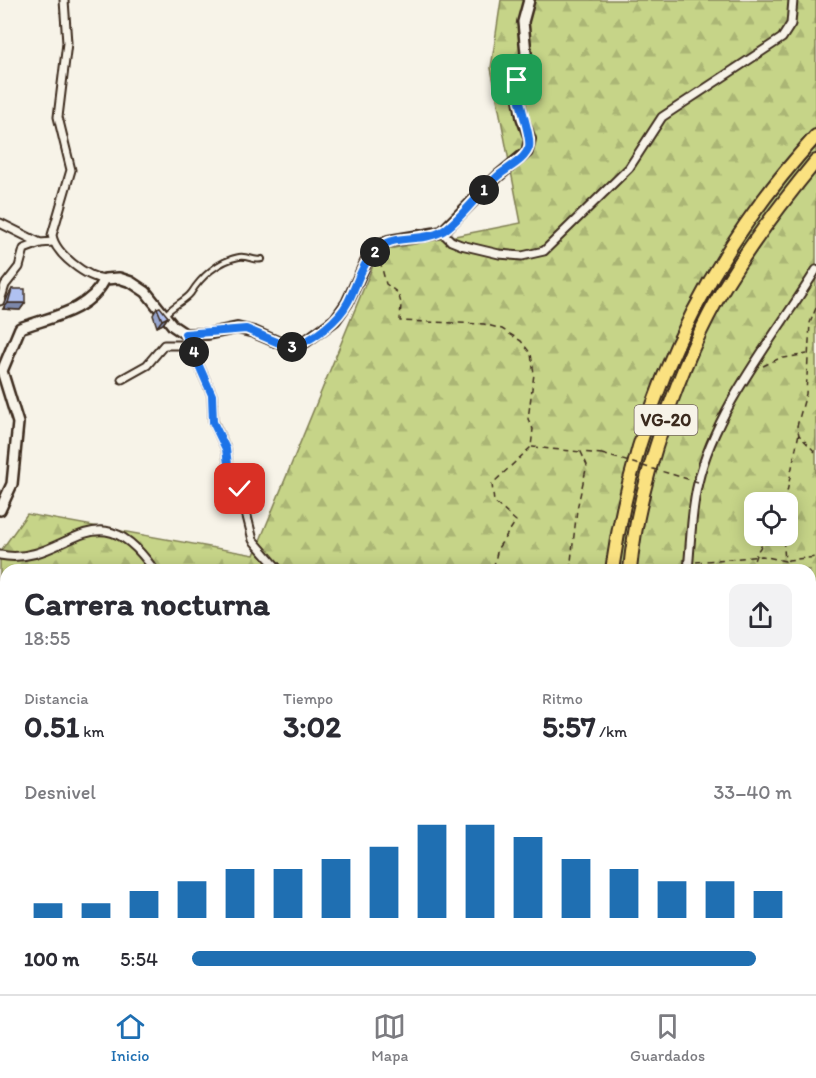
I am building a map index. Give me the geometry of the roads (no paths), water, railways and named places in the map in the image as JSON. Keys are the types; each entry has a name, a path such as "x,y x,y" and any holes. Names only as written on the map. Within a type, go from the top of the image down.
{"highway":[{"name":"VG-20","path":"613,564 621,514 638,450 678,340 719,262 781,174 816,136"},
{"name":"VG-20","path":"631,564 641,504 654,455 690,357 724,288 785,198 816,161"}],"street":[{"path":"64,0 67,43 58,117 71,170 52,235 53,242 70,260 96,277 119,278 131,282 146,292 173,326 187,338 212,395 213,422 226,449 229,472 240,489 253,540 274,564"},
{"path":"187,338 246,329 279,343 297,346 335,320 347,303 359,275 372,255 388,242 441,232 498,176 522,158 530,145 517,87 526,53 524,22 529,0"},
{"path":"441,232 451,241 461,245 499,254 522,256 544,251 628,168 662,117 782,38 790,24 793,0"},
{"path":"0,223 40,243"},
{"path":"0,301 5,285 19,267 24,249 40,243 53,242"},
{"path":"688,564 698,482 712,442 753,366 816,270"},
{"path":"0,510 12,484 17,447 18,423 2,371 16,332 26,326 47,322 79,306 96,292 105,279"},
{"path":"122,379 147,365 164,345 184,345 187,338"},
{"path":"0,555 23,557 90,531 99,530 122,535 135,545 149,564"}],"lane":[{"path":"165,315 189,294 207,273 238,257 256,261 262,259"}]}
